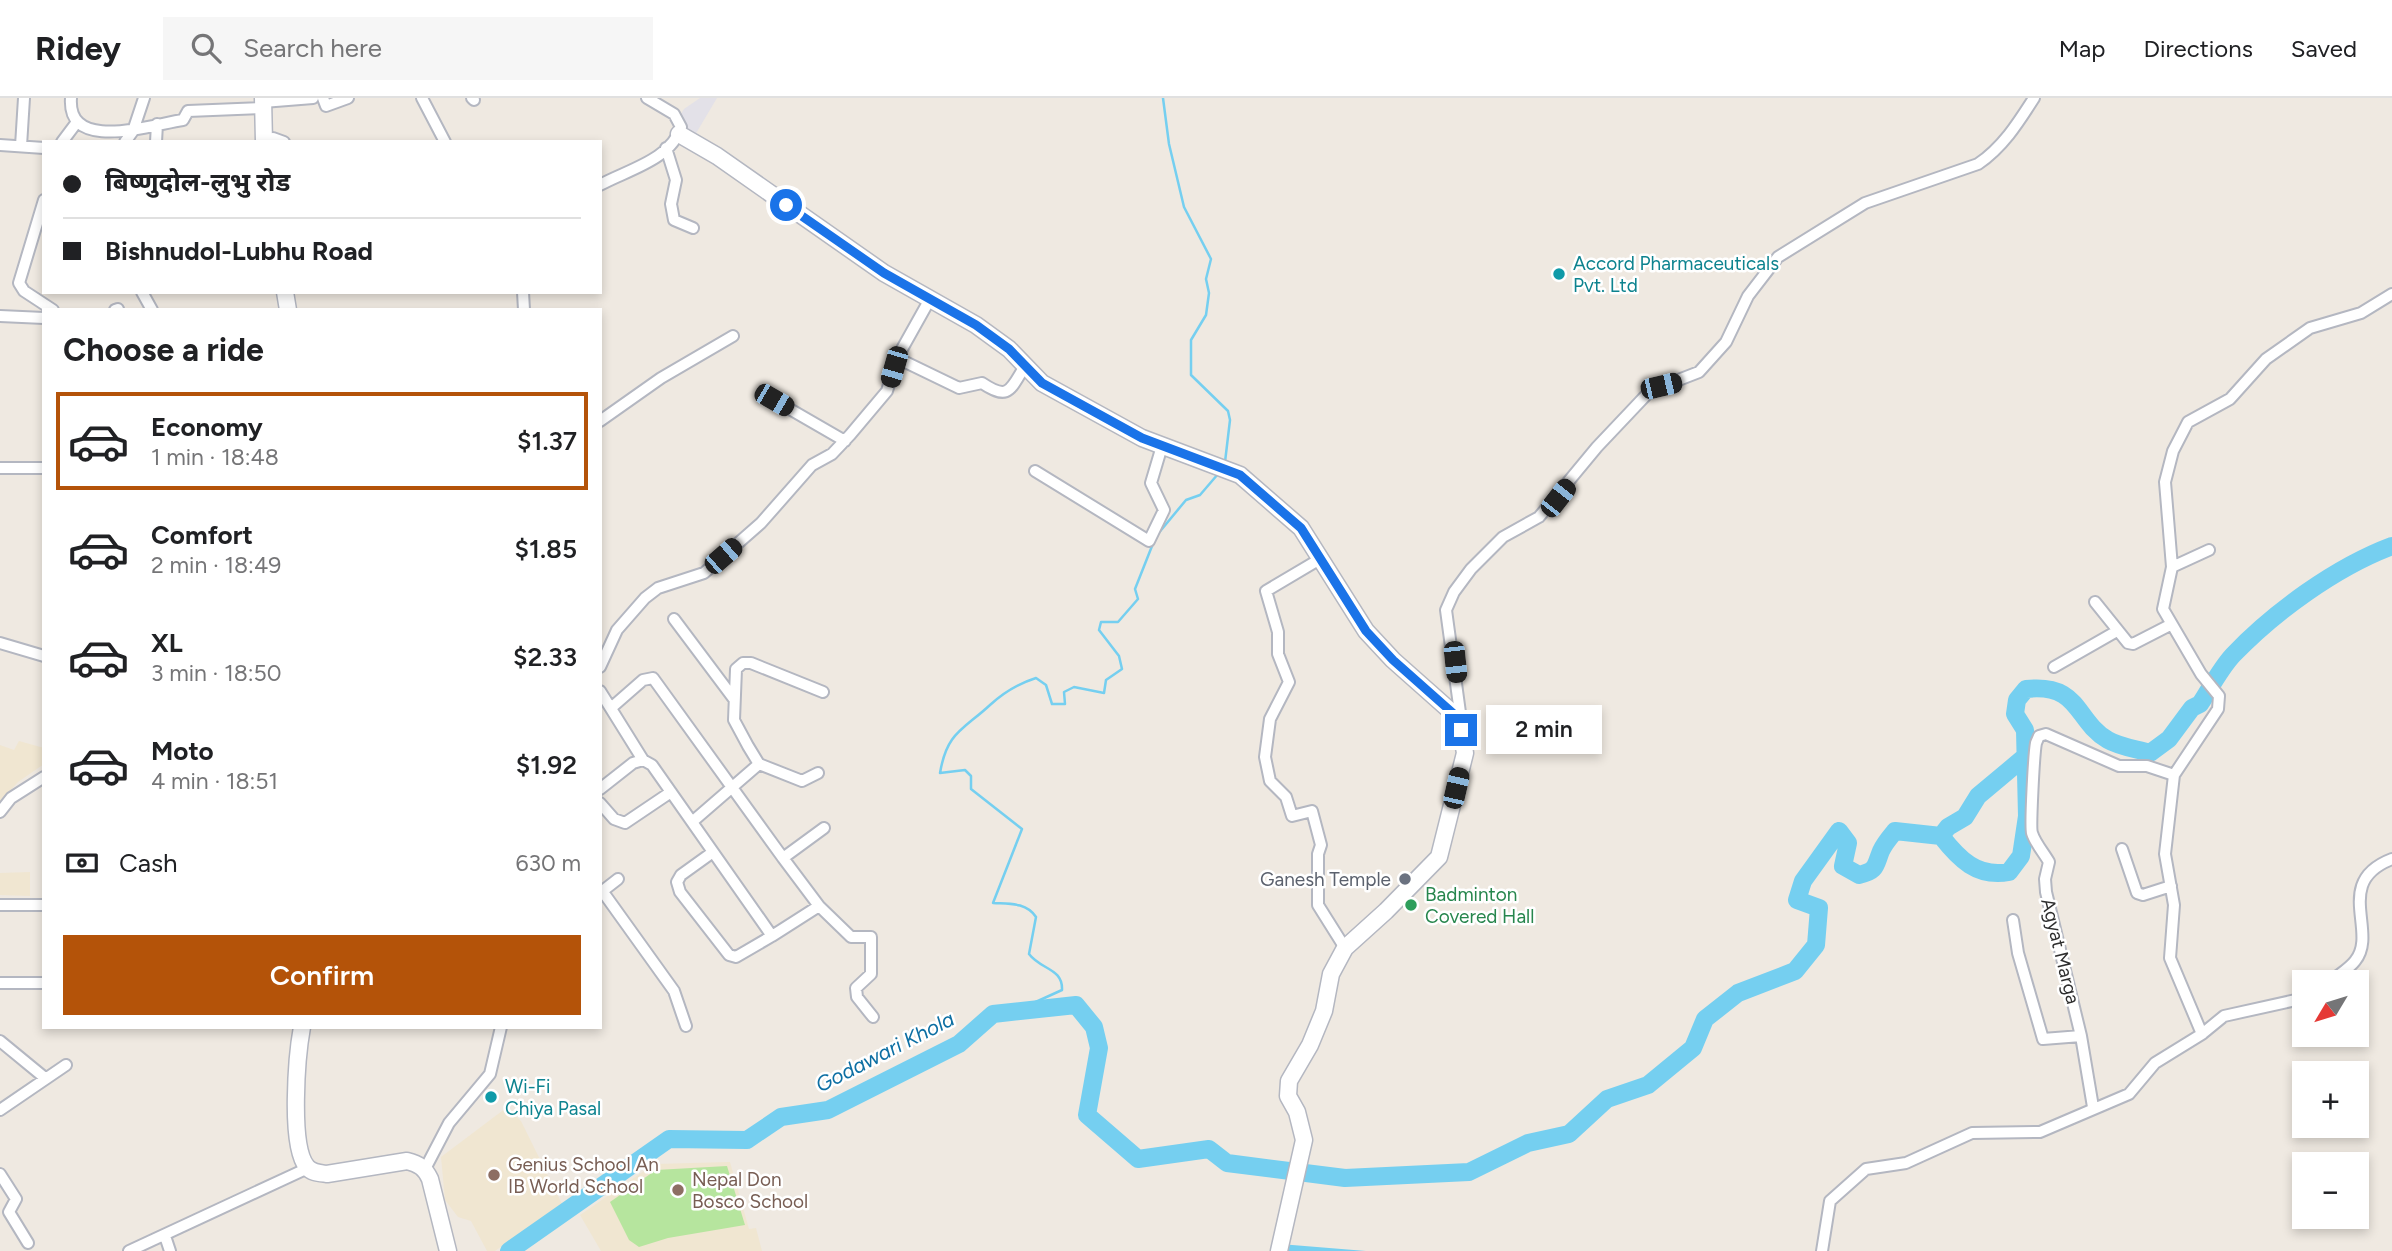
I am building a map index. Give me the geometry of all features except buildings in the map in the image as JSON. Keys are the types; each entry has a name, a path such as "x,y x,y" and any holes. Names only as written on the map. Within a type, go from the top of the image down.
{"street":[{"path":"21,146 24,98"},
{"path":"71,98 71,114 77,122 101,131 133,131 183,120 188,111 313,98"},
{"path":"126,140 133,131 144,98"},
{"path":"323,98 326,106 348,98"},
{"path":"422,98 444,140"},
{"path":"602,184 652,160 679,134 681,127 674,114 647,98"},
{"path":"1279,1251 1303,1142 1297,1112 1288,1096 1289,1081 1311,1045 1324,1011 1331,974 1345,948 1386,911 1438,857 1465,753 1446,610 1454,592 1471,569 1503,537 1539,517 1597,447 1650,391 1699,372 1726,342 1748,296 1778,257 1865,203 1907,191 1941,174 1978,164 1993,154 2009,136 2034,98"},
{"path":"263,103 264,140"},
{"path":"64,140 77,122"},
{"path":"156,124 156,140"},
{"path":"679,134 717,156 884,273 976,325 1009,349 1042,383 1162,446 1213,462 1240,475 1301,528 1366,631 1393,660 1455,715 1461,730"},
{"path":"0,145 42,148"},
{"path":"666,148 676,180 670,213 674,220 693,228"},
{"path":"42,207 19,283 24,292 50,308"},
{"path":"2202,1034 2170,958 2174,905 2165,854 2174,775 2218,709 2216,689 2201,674 2163,609 2172,567 2165,482 2173,451 2188,422 2230,399 2266,359 2310,328 2361,313 2392,294"},
{"path":"602,663 617,630 645,598 658,588 704,573 761,523 812,465 832,454 845,441 887,391 897,358 930,299"},
{"path":"0,316 42,318"},
{"path":"602,420 661,379 733,336"},
{"path":"897,358 958,387 982,383 996,393 1011,389 1024,366"},
{"path":"774,400 845,441"},
{"path":"1035,471 1149,541 1164,510 1151,483 1162,446"},
{"path":"0,468 42,468"},
{"path":"2172,567 2209,550"},
{"path":"1320,559 1266,591 1278,632 1278,654 1289,682 1270,719 1265,757 1270,781 1286,797 1292,816 1312,811 1321,845 1318,855 1318,905 1345,948"},
{"path":"2095,602 2128,643 2133,644 2170,625"},
{"path":"674,619 734,699"},
{"path":"2054,667 2117,631"},
{"path":"0,643 42,655"},
{"path":"818,774 802,781 759,764 734,720 736,669 743,663 751,663 823,692"},
{"path":"611,708 643,680 653,678 819,906 850,937 871,937 872,974 856,988 857,997 873,1017"},
{"path":"602,694 643,760 652,765 772,936"},
{"name":"Agyat Marga","path":"2093,1107 2081,1036 2046,892 2045,879 2049,862 2032,835 2030,825 2034,811 2036,743 2039,736 2046,734 2119,766 2147,765 2174,775"},
{"path":"602,787 633,763 643,760"},
{"path":"692,822 759,764"},
{"path":"0,812 11,798 42,778"},
{"path":"602,805 614,819 625,823 671,792"},
{"path":"783,858 824,828"},
{"path":"2122,849 2137,892 2143,895 2171,886"},
{"path":"713,852 681,875 677,882 680,892 729,955 736,957 819,906"},
{"path":"2345,970 2356,961 2361,950 2363,880 2374,866 2392,859"},
{"path":"602,891 618,879"},
{"path":"602,893 674,991 687,1026"},
{"path":"0,905 42,905"},
{"path":"2013,920 2018,953 2043,1039 2081,1036"},
{"path":"0,983 42,983"},
{"path":"1822,1251 1830,1200 1866,1169 1906,1163 1972,1133 2040,1132 2093,1107 2129,1094 2155,1063 2202,1034 2224,1016 2292,1001"},
{"path":"302,1029 296,1067 299,1146 308,1168 315,1173 327,1174 407,1161 425,1169"},
{"path":"447,1251 425,1169 449,1123 490,1074 501,1029"},
{"path":"0,1041 45,1078"},
{"path":"3,1103 66,1065"},
{"path":"129,1251 308,1168"},
{"path":"0,1174 16,1199 9,1212 28,1243"},
{"path":"165,1236 170,1251"}],"shaded area":[{"path":"700,98 717,98 695,135 677,121 684,109"},
{"path":"19,741 42,747 42,765 18,782 0,802 0,745 14,750"},
{"path":"30,872 30,896 0,895 0,873"},
{"name":"Genius School An IB World School","path":"506,1108 521,1121 562,1204 495,1251 487,1251 471,1221 458,1217 445,1200 441,1157"},
{"name":"Nepal Don Bosco School","path":"730,1162 749,1229 756,1228 762,1251 601,1251 580,1215 654,1164"}],"green space":[{"name":"Nepal Don Bosco School","path":"727,1166 745,1225 668,1238 639,1247 629,1240 610,1202 656,1170"}],"water":[{"path":"1280,1244 1366,1251 1279,1251"}],"waterway":[{"path":"1163,98 1169,144 1184,207 1211,259 1206,279 1209,293 1206,315 1191,340 1191,375 1228,411 1230,420 1225,462"},
{"path":"1157,535 1186,500 1200,495 1218,474"},
{"path":"1018,1010 1062,990 1059,977 1029,954 1036,917 1022,906 993,903 1022,829 971,789 971,776 965,770 940,773 943,759 958,733 1000,696 1023,683 1036,678 1046,685 1052,704 1065,704 1064,692 1074,687 1104,693 1106,680 1122,669 1119,656 1099,630 1101,622 1118,622 1138,599 1135,589 1154,541"},
{"name":"Godawari Khola","path":"509,1251 669,1139 747,1140 781,1117 828,1110 959,1044 993,1014 1076,1005 1094,1027 1099,1048 1087,1115 1138,1159 1209,1149 1227,1163 1345,1178 1469,1172 1528,1143 1569,1134 1607,1099 1648,1085 1693,1048 1705,1019 1738,993 1795,971 1816,945 1819,908 1797,900 1803,881 1839,831 1848,843 1843,866 1859,875 1874,867 1882,848 1895,831 1941,836 1970,865 1987,872 2009,872 2021,856 2027,816 2025,730 2015,714 2017,700 2026,689 2044,689 2067,697 2097,732 2108,740 2150,753 2169,739 2192,708 2200,704 2228,661 2267,623 2328,578 2392,546"},
{"path":"1941,836 1948,827 1965,817 1978,796 2027,755"}],"place":[{"name":"Accord Pharmaceuticals Pvt. Ltd","path":"1559,274"},
{"name":"Ganesh Temple","path":"1405,879"},
{"name":"Badminton Covered Hall","path":"1411,905"},
{"name":"Wi-Fi Chiya Pasal","path":"491,1097"},
{"name":"Genius School An IB World School","path":"494,1175"},
{"name":"Nepal Don Bosco School","path":"678,1190"}],"route":[{"path":"786,205 884,273 976,325 1009,349 1042,383 1142,438 1184,455 1213,462 1240,475 1301,528 1366,631 1393,660 1455,715 1461,730"}]}
